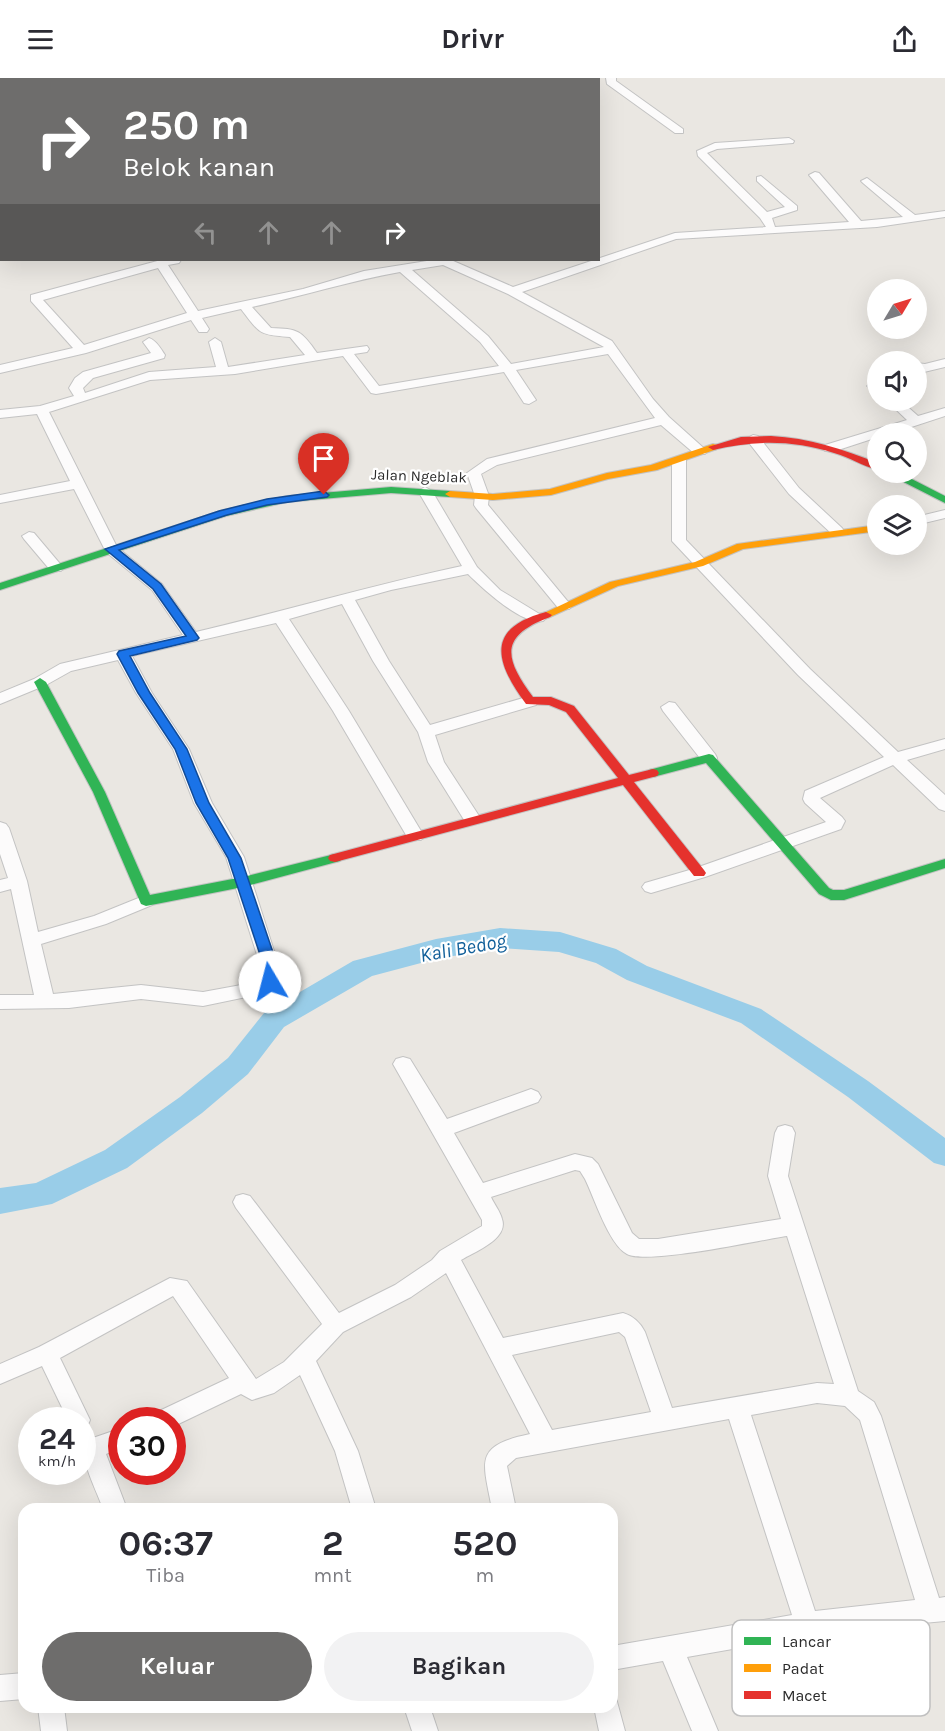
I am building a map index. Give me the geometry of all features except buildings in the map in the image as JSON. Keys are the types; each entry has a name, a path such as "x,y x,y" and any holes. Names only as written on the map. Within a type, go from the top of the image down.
{"street":[{"path":"611,78 611,82 679,131"},
{"path":"775,231 765,216 702,154 702,151 715,146 789,141"},
{"path":"815,176 858,225"},
{"path":"761,179 793,209 765,216"},
{"path":"867,181 912,218"},
{"path":"512,291 675,236 858,225 945,214"},
{"path":"82,350 35,298 170,261"},
{"path":"0,369 145,337 194,315 438,261"},
{"path":"445,261 512,291 597,337 613,349 648,402 664,420 700,451"},
{"path":"161,263 203,329"},
{"path":"402,268 484,339 508,368 529,400"},
{"path":"244,305 268,332 293,333 300,338 314,357"},
{"path":"81,397 76,388 80,381 88,375 159,355 145,337"},
{"path":"216,342 223,369"},
{"path":"0,414 41,410 149,376 223,369 235,370 363,349"},
{"path":"346,352 376,390 613,349"},
{"path":"927,367 945,363"},
{"path":"41,410 111,549 157,587 193,638"},
{"path":"905,411 916,421"},
{"path":"830,448 945,412"},
{"path":"564,606 481,505 482,496 474,473 492,462 664,420"},
{"path":"753,438 794,491 837,531"},
{"name":"Jalan Ngeblak","path":"0,587 223,513 267,502 354,491 425,490 482,496 551,492 607,476 653,468 727,442 753,438 830,448 867,463"},
{"path":"679,460 679,541 804,672 945,805"},
{"path":"911,483 945,500"},
{"path":"0,499 77,484"},
{"path":"425,490 471,569 495,592 538,618"},
{"path":"927,518 945,514"},
{"path":"530,701 506,662 506,650 512,632 538,618 614,584 699,564 741,546 837,531 867,529"},
{"path":"28,536 56,568"},
{"path":"0,699 40,682 66,667 280,617 388,586 471,569"},
{"path":"346,598 387,671 426,732 436,762 472,819"},
{"path":"280,617 341,711 415,836"},
{"path":"0,1002 45,1002 141,992 203,999 254,989 268,984 274,976 235,858 203,803 181,749 144,693 123,654"},
{"path":"40,682 99,792 147,901"},
{"path":"426,732 530,701 547,699 561,702 570,709 699,873"},
{"path":"669,707 709,758 824,891 831,895 844,895 945,863"},
{"path":"651,886 699,873 835,825 836,821 811,799 811,795 895,758 945,744"},
{"path":"33,940 100,920 147,901 243,882 472,819 709,758"},
{"path":"0,828 18,881 45,1002"},
{"path":"0,886 18,881"},
{"path":"0,1374 47,1354 170,1287 176,1286 182,1290 244,1382 252,1390 258,1390 279,1378 303,1359 335,1325 403,1291 440,1266 448,1257 479,1239 493,1226 478,1193 403,1064"},
{"path":"442,1129 531,1097"},
{"path":"785,1133 778,1176 849,1397"},
{"path":"478,1193 575,1162 582,1162 588,1166 594,1176 624,1239 634,1248 658,1248 794,1226"},
{"path":"243,1202 335,1325"},
{"path":"448,1257 546,1441"},
{"path":"497,1349 623,1322 634,1332 665,1420"},
{"path":"47,1354 73,1407"},
{"path":"303,1359 356,1474 363,1503"},
{"path":"186,1409 244,1382"},
{"path":"503,1503 495,1463 509,1449 817,1393 849,1397 865,1407 870,1416 937,1610 844,1620"},
{"path":"737,1407 806,1620"},
{"path":"96,1461 113,1503"},
{"path":"618,1657 732,1637"},
{"path":"670,1648 705,1731"},
{"path":"0,1688 18,1686"},
{"path":"52,1713 54,1731"},
{"path":"419,1713 425,1731"},
{"path":"608,1713 612,1731"}],"waterway":[{"name":"Kali Bedog","path":"0,1201 41,1195 116,1159 191,1105 238,1066 274,1020 363,968 436,949 500,938 560,942 606,956 637,973 751,1016 858,1089 945,1154"}],"traffic: fast":[{"path":"911,483 945,500"},
{"path":"0,587 223,513 287,499 391,490 450,494"},
{"path":"40,682 99,792 146,901 243,882 335,858"},
{"path":"653,773 709,758 824,891 831,895 844,895 945,863"}],"traffic: slow":[{"path":"450,494 493,497 551,492 607,476 653,468 713,447"},
{"path":"546,615 614,584 699,564 741,546 867,529"}],"traffic: jam":[{"path":"713,447 741,440 786,440 835,450 867,462"},
{"path":"546,615 520,626 511,634 506,653 512,674 530,701 551,701 570,709 699,873"},
{"path":"335,858 653,773"}],"route":[{"path":"270,982 274,976 235,858 203,803 181,749 144,693 123,654 193,638 157,587 111,549 223,513 267,502 324,495"}]}
